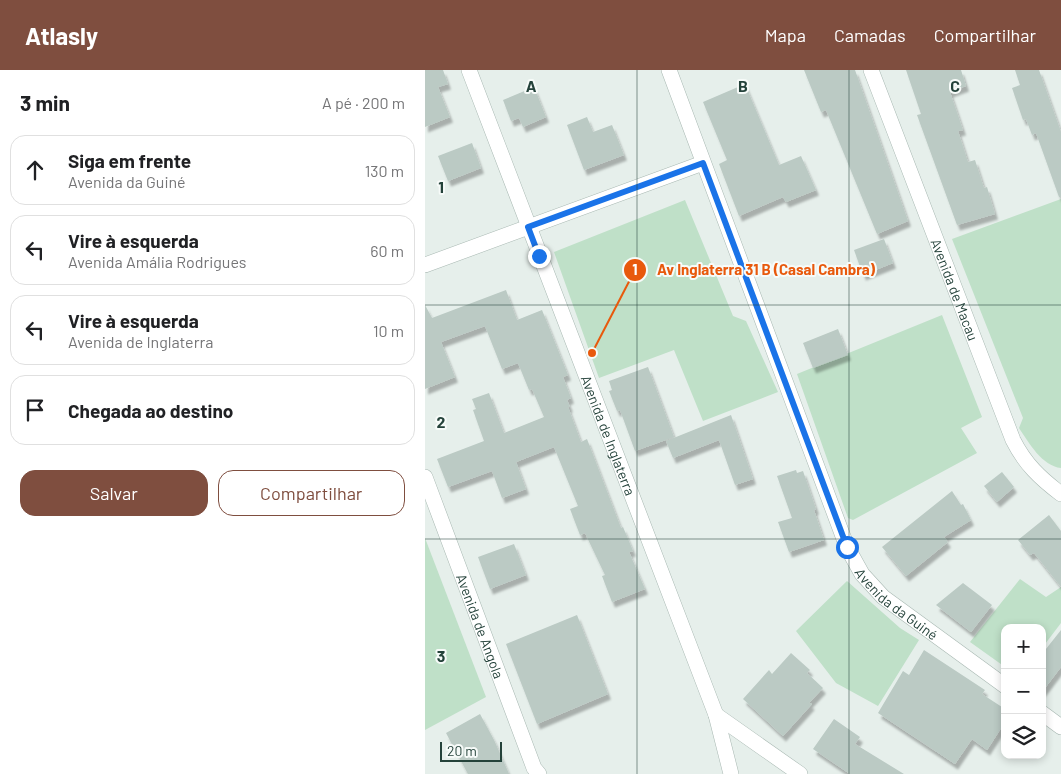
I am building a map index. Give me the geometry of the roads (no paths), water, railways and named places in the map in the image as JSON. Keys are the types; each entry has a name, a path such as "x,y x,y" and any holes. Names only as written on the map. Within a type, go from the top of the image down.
{"street":[{"name":"Avenida de Inglaterra","path":"469,70 716,715 731,774"},
{"name":"Avenida da Guiné","path":"669,70 843,538 851,554 862,574 883,597 1001,683"},
{"name":"Avenida de Macau","path":"871,70 1013,440 1021,457 1043,480 1061,494"},
{"path":"425,265 703,163"},
{"name":"Avenida de Angola","path":"425,477 534,768 539,774"},
{"path":"716,715 800,774"},
{"path":"1046,717 1061,727"}],"place":[{"name":"Av Inglaterra 31 B (Casal Cambra)","path":"592,353"}]}
